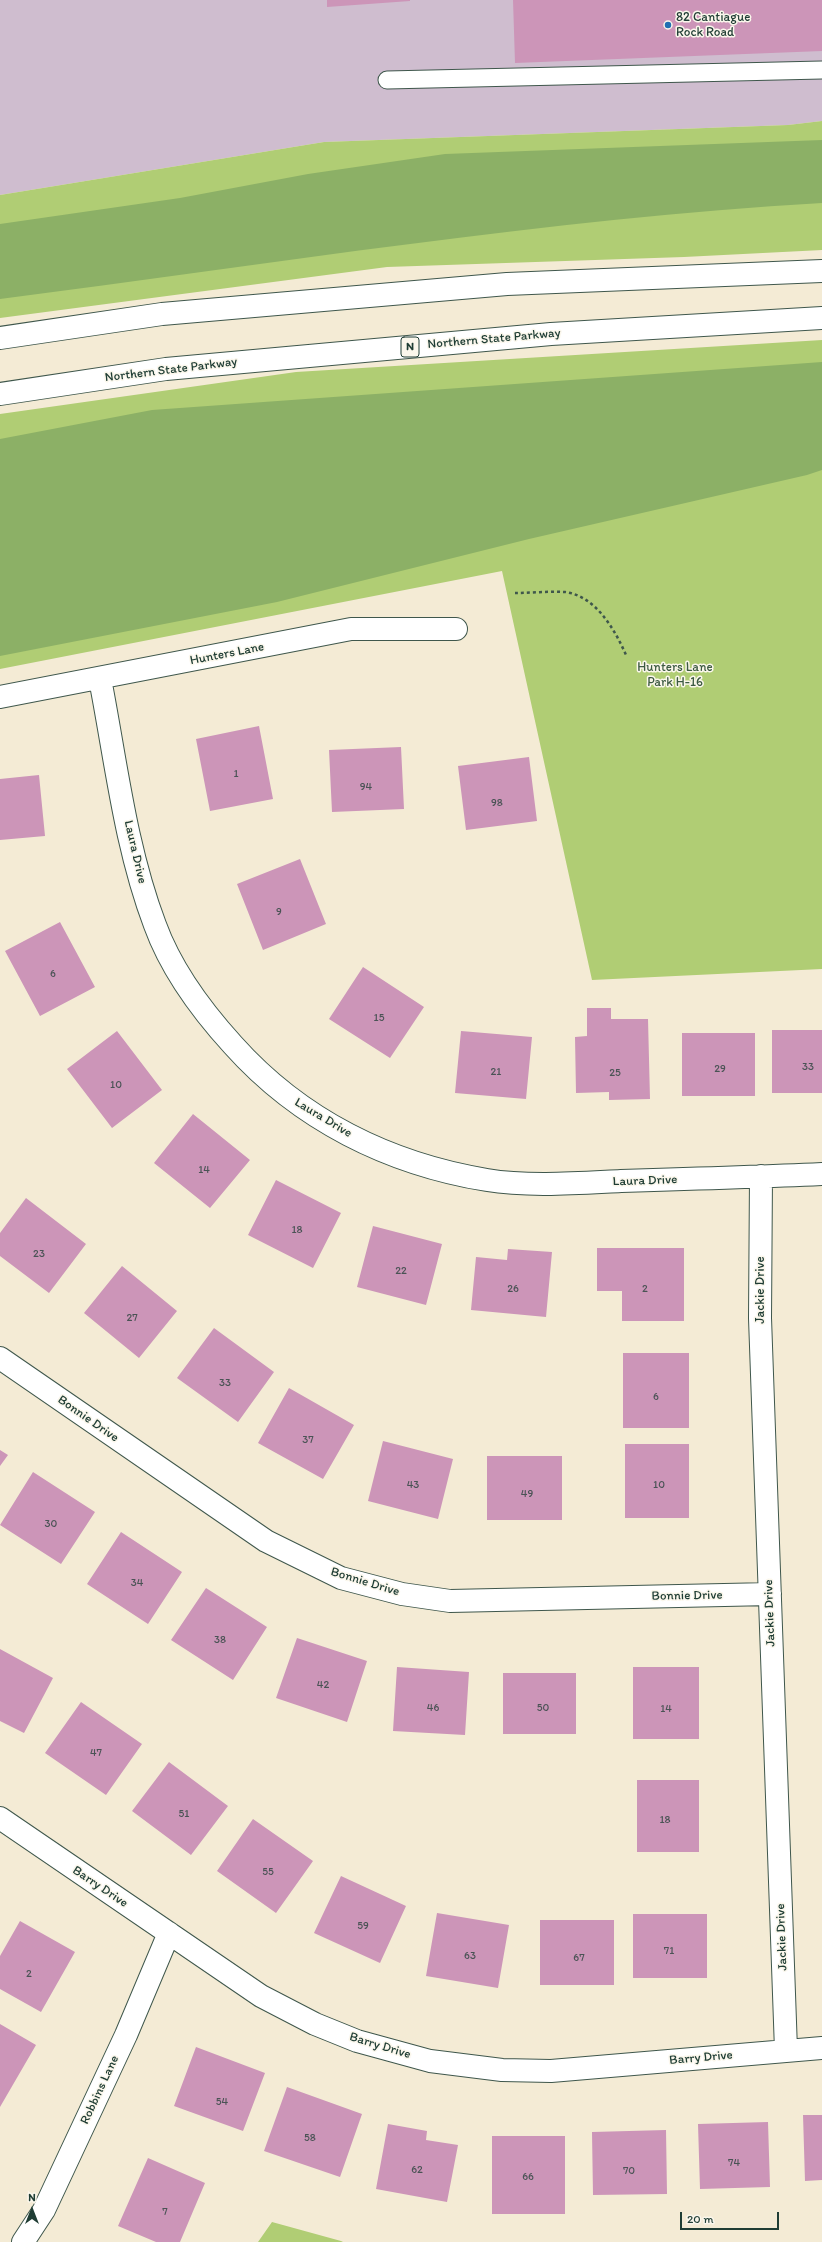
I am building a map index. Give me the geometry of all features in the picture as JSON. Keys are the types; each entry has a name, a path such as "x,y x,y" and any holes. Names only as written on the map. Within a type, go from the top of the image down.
{"main road":[{"path":"0,338 162,314 508,284 822,271"},
{"name":"Northern State Parkway","path":"0,394 166,369 558,333 822,318"},
{"name":"Hunters Lane","path":"0,698 351,629 456,629"},
{"name":"Laura Drive","path":"100,679 134,860 155,927 184,982 209,1019 253,1067 297,1104 334,1128 404,1160 489,1180 561,1184 822,1174"},
{"name":"Jackie Drive","path":"761,1176 760,1318 786,2050"},
{"name":"Bonnie Drive","path":"0,1358 266,1541 342,1578 402,1594 450,1601 770,1594"},
{"name":"Barry Drive","path":"0,1818 261,1996 315,2024 357,2041 430,2061 502,2070 551,2071 822,2048"},
{"name":"Robbins Lane","path":"23,2242 44,2210 126,2035 169,1934"}],"lane":[{"path":"387,80 822,70"}],"path":[{"path":"515,594 566,592 586,601 603,614 617,633 626,655"}],"shaded area":[{"path":"0,0 822,0 822,121 788,125 324,142 0,195"}],"green space":[{"path":"822,121 822,250 684,257 387,267 0,318 0,195 324,142 788,125"},
{"path":"822,140 822,203 719,210 513,231 0,299 0,224 180,198 308,174 445,154"},
{"name":"Hunters Lane Park H-16","path":"822,340 822,969 592,980 502,571 0,669 0,414 296,372"},
{"path":"822,362 822,470 807,475 529,539 277,602 0,656 0,439 152,410"},
{"path":"272,2222 341,2241 343,2242 258,2242"}],"building":[{"path":"327,0 410,0 410,1 327,7"},
{"name":"82 Cantiague Rock Road","path":"513,0 822,0 822,51 515,63"},
{"path":"259,726 273,799 210,811 196,739"},
{"path":"401,747 404,809 332,812 329,750"},
{"path":"529,757 537,821 466,830 458,766"},
{"path":"39,775 45,836 0,840 0,779"},
{"path":"300,859 326,924 263,950 237,884"},
{"path":"60,922 95,987 40,1016 5,951"},
{"path":"363,967 424,1007 390,1058 329,1019"},
{"path":"587,1008 611,1008 611,1019 648,1019 650,1099 609,1100 609,1092 576,1093 575,1037 587,1036"},
{"path":"772,1030 822,1030 822,1093 772,1093"},
{"path":"117,1031 162,1090 112,1128 67,1069"},
{"path":"461,1031 532,1037 526,1099 455,1093"},
{"path":"682,1033 755,1033 755,1096 682,1096"},
{"path":"193,1114 250,1160 210,1208 154,1163"},
{"path":"276,1180 341,1213 313,1268 248,1235"},
{"path":"26,1198 86,1244 49,1293 0,1256 0,1233"},
{"path":"373,1226 442,1244 426,1305 357,1287"},
{"path":"597,1248 684,1248 684,1321 622,1321 622,1291 597,1291"},
{"path":"508,1249 552,1252 546,1317 471,1310 476,1257 507,1260"},
{"path":"122,1266 177,1311 139,1358 84,1313"},
{"path":"214,1328 274,1372 238,1422 177,1378"},
{"path":"623,1353 689,1353 689,1428 623,1428"},
{"path":"289,1388 354,1425 323,1479 258,1443"},
{"path":"383,1441 453,1459 438,1519 368,1501"},
{"path":"625,1444 689,1444 689,1518 625,1518"},
{"path":"0,1450 8,1455 0,1466"},
{"path":"487,1456 562,1456 562,1520 487,1520"},
{"path":"33,1472 95,1512 61,1564 0,1525"},
{"path":"121,1532 182,1572 148,1624 87,1584"},
{"path":"206,1588 267,1627 233,1680 171,1640"},
{"path":"297,1638 367,1661 347,1722 276,1698"},
{"path":"0,1649 53,1678 24,1733 0,1721"},
{"path":"397,1667 469,1672 465,1735 393,1731"},
{"path":"633,1667 699,1667 699,1739 633,1739"},
{"path":"503,1673 576,1673 576,1734 503,1734"},
{"path":"81,1702 142,1744 106,1795 45,1753"},
{"path":"169,1762 228,1806 191,1855 132,1811"},
{"path":"637,1780 699,1780 699,1852 637,1852"},
{"path":"253,1819 313,1861 276,1913 217,1871"},
{"path":"341,1876 406,1906 380,1963 314,1933"},
{"path":"437,1913 509,1925 498,1988 426,1976"},
{"path":"633,1914 707,1914 707,1978 633,1978"},
{"path":"540,1920 614,1920 614,1985 540,1985"},
{"path":"20,1921 75,1952 41,2012 0,1989 0,1956"},
{"path":"0,2024 36,2045 0,2107"},
{"path":"196,2047 265,2073 243,2131 174,2106"},
{"path":"287,2087 362,2114 340,2177 264,2151"},
{"path":"803,2115 822,2115 822,2180 805,2181"},
{"path":"768,2122 770,2187 700,2189 698,2124"},
{"path":"388,2124 427,2131 426,2140 458,2145 447,2202 376,2189"},
{"path":"666,2130 667,2194 593,2195 592,2132"},
{"path":"492,2136 565,2136 565,2214 492,2214"},
{"path":"148,2158 205,2183 180,2242 156,2242 118,2226"}],"place":[{"name":"82 Cantiague Rock Road","path":"668,25"}]}
